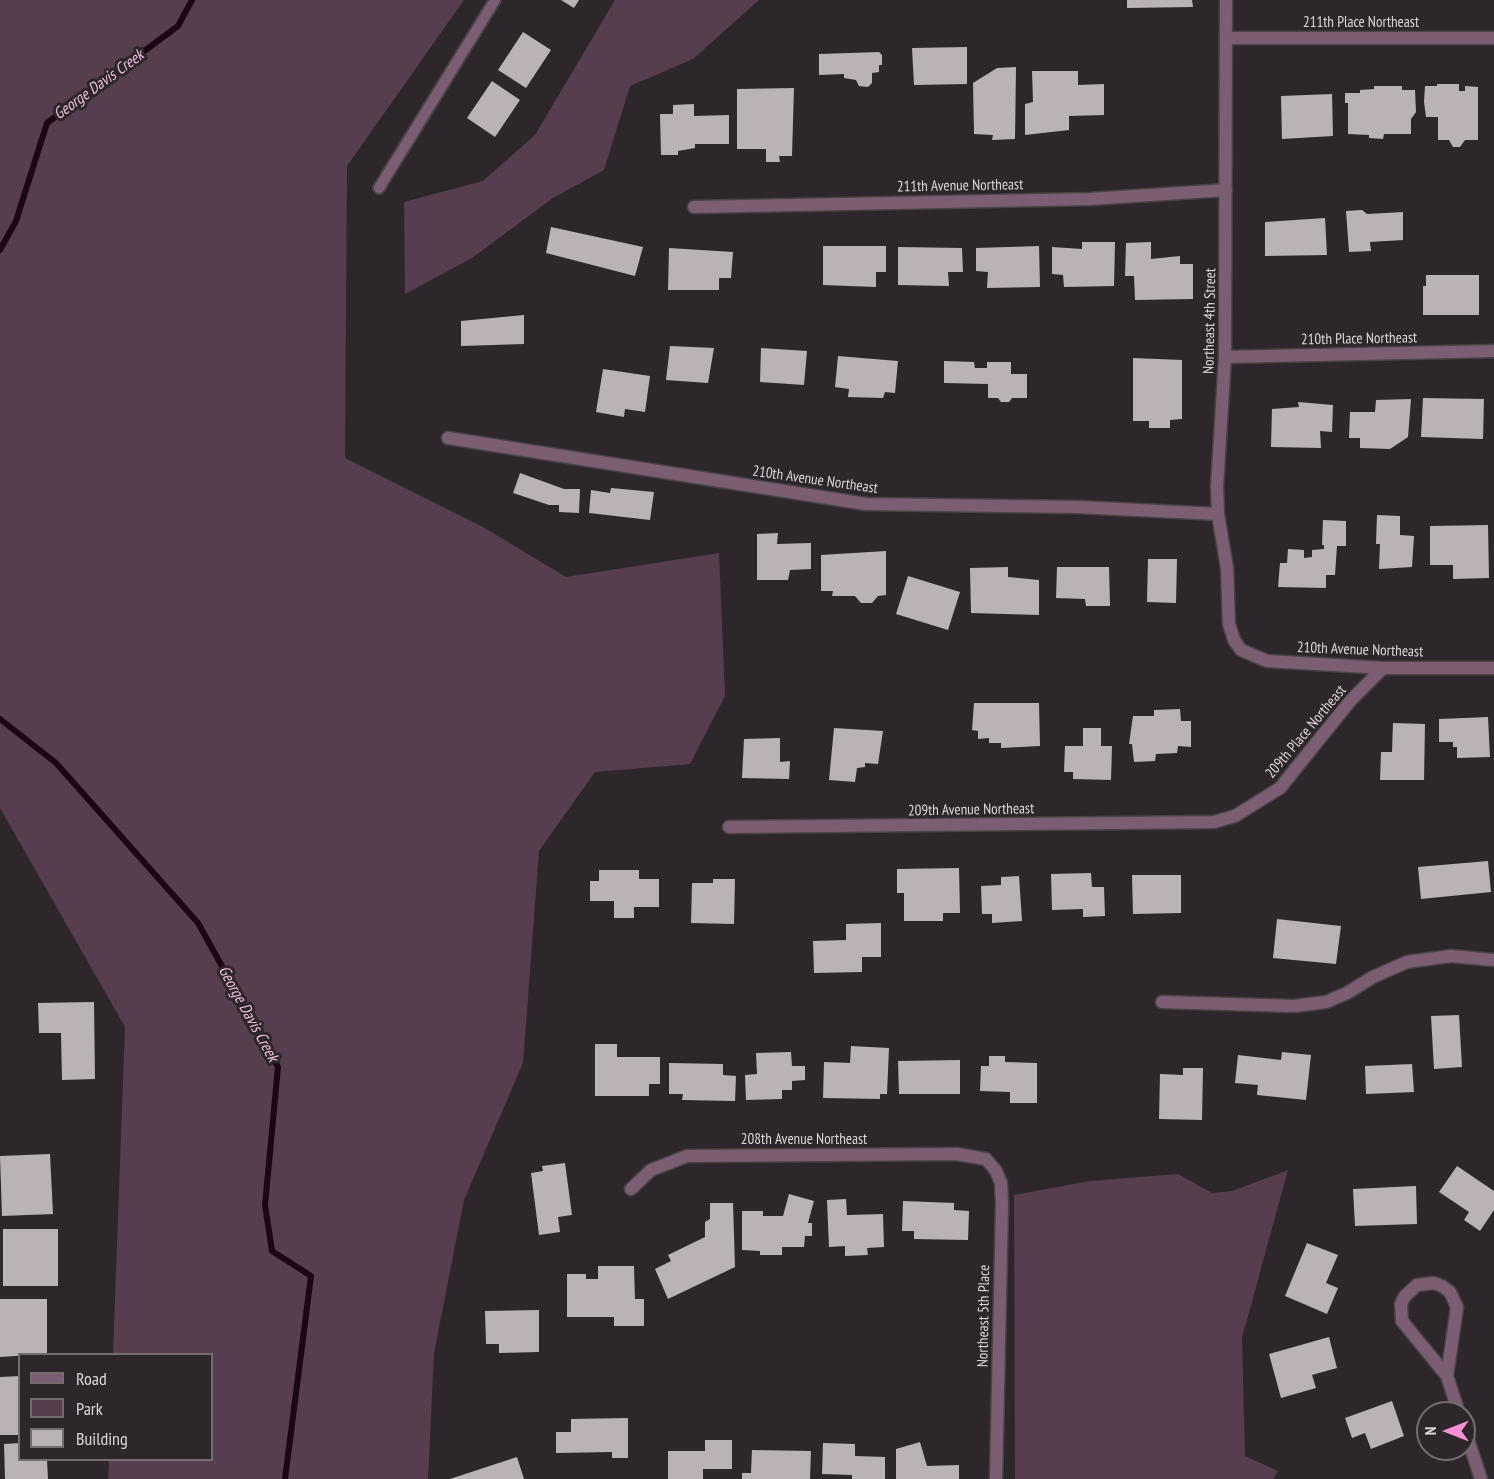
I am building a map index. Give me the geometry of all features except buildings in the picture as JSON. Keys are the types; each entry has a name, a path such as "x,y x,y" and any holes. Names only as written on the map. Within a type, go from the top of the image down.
{"street":[{"name":"Northeast 4th Street","path":"1226,0 1228,38 1225,357 1218,514 1224,541 1229,624 1234,640"},
{"name":"211th Place Northeast","path":"1228,38 1494,38"},
{"name":"211th Avenue Northeast","path":"694,207 1090,199 1226,190"},
{"name":"210th Place Northeast","path":"1225,357 1494,351"},
{"name":"210th Avenue Northeast","path":"447,438 866,504 1077,507 1218,514"},
{"name":"210th Avenue Northeast","path":"1234,640 1241,650 1267,662 1383,668 1494,668"},
{"name":"209th Place Northeast","path":"1214,822 1235,816 1280,788 1350,701 1383,668"},
{"name":"209th Avenue Northeast","path":"729,827 1214,822"},
{"path":"1162,1002 1294,1006 1326,1002 1407,962 1450,956 1494,960"},
{"name":"208th Avenue Northeast","path":"632,1189 651,1170 687,1156 957,1154 986,1159"},
{"name":"Northeast 5th Place","path":"986,1159 996,1171 1002,1204 996,1479"},
{"path":"1447,1376 1457,1307 1454,1299 1443,1286 1434,1283 1417,1285 1405,1296 1401,1304 1402,1321 1447,1376 1455,1401"},
{"path":"1476,1461 1482,1479"}],"lane":[{"path":"379,188 495,0"}],"green space":[{"path":"0,0 464,0 347,166 345,458 483,527 566,577 719,553 725,696 690,764 595,772 539,851 523,1063 464,1200 434,1353 428,1479 108,1479 109,1461 213,1461 213,1353 113,1353 125,1027 0,808"},
{"path":"615,0 759,0 693,59 630,86 604,170 553,198 472,258 405,294 404,202 483,181 535,135"},
{"path":"1288,1170 1242,1338 1245,1456 1278,1471 1273,1479 1015,1479 1014,1195 1090,1181 1178,1174 1212,1193 1232,1191"}],"waterway":[{"name":"George Davis Creek","path":"0,250 16,221 47,123 178,26 192,0"},
{"name":"George Davis Creek","path":"0,719 56,763 198,923 278,1067 265,1205 272,1251 311,1276 285,1479"}]}
